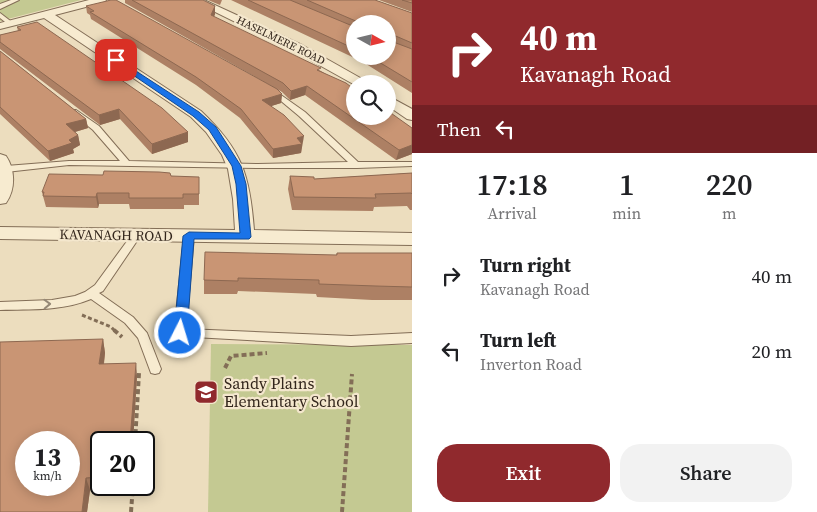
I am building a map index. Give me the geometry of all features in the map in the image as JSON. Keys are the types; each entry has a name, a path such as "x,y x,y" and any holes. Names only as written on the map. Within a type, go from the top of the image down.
{"street":[{"path":"5,25 101,0"},
{"name":"HASELMERE ROAD","path":"196,0 298,48 348,75"},
{"path":"46,14 196,114 213,129 237,166 244,205 246,237"},
{"path":"396,105 412,116"},
{"path":"0,199 6,177 2,162"},
{"name":"KAVANAGH ROAD","path":"0,233 412,239"}],"lane":[{"path":"2,5 16,0"},
{"path":"0,15 5,25"},
{"path":"264,86 279,95 302,114 357,166"},
{"path":"66,105 96,128 127,164"},
{"path":"2,162 237,166 412,164"},
{"path":"0,306 65,303 77,301 92,294 99,288 136,235"},
{"path":"189,236 180,333 350,341 412,338"},
{"path":"92,294 129,320 143,336 155,369"}],"path":[{"path":"82,315 111,327 124,339"},
{"path":"136,431 139,370"},
{"path":"342,512 352,374"},
{"path":"131,512 132,496"}],"green space":[{"path":"0,0 81,0 0,21"},
{"path":"211,344 412,345 412,512 208,512"}],"building":[{"path":"116,0 277,89 282,94 262,100 284,115 304,136 297,138 302,144 273,149 241,109 196,77 90,12 94,11 86,6"},
{"path":"132,0 203,0 215,6 211,15 321,68 317,70 346,83 346,113 307,86 291,91 283,83"},
{"path":"248,0 290,0 346,23 346,45"},
{"path":"307,0 375,0 412,13 412,43 396,36 396,15 346,15 346,17"},
{"path":"37,22 162,108 188,132 152,144 119,109 99,115 0,42 0,35 21,30 17,27"},
{"path":"396,43 412,49 412,82 384,65 396,65"},
{"path":"0,51 86,119 66,124 78,135 69,140 72,143 48,151 0,107"},
{"path":"396,117 412,128 412,145 399,150 363,125 396,125"},
{"path":"104,171 159,172 170,173 171,176 199,177 199,194 183,194 183,198 129,198 129,193 97,193 96,197 43,196 44,192 42,192 49,174 103,175"},
{"path":"412,173 412,194 375,194 376,198 294,197 290,176 314,177 314,179"},
{"path":"205,252 337,255 337,253 412,253 412,287 319,284 319,280 238,278 238,281 204,280"},
{"path":"103,339 99,364 136,363 131,431 90,431 90,478 86,478 82,512 0,512 0,342"}],"place":[{"name":"Sandy Plains Elementary School","path":"206,392"}],"route":[{"path":"116,60 196,114 213,129 237,166 244,205 246,237 189,236 180,333"}]}
